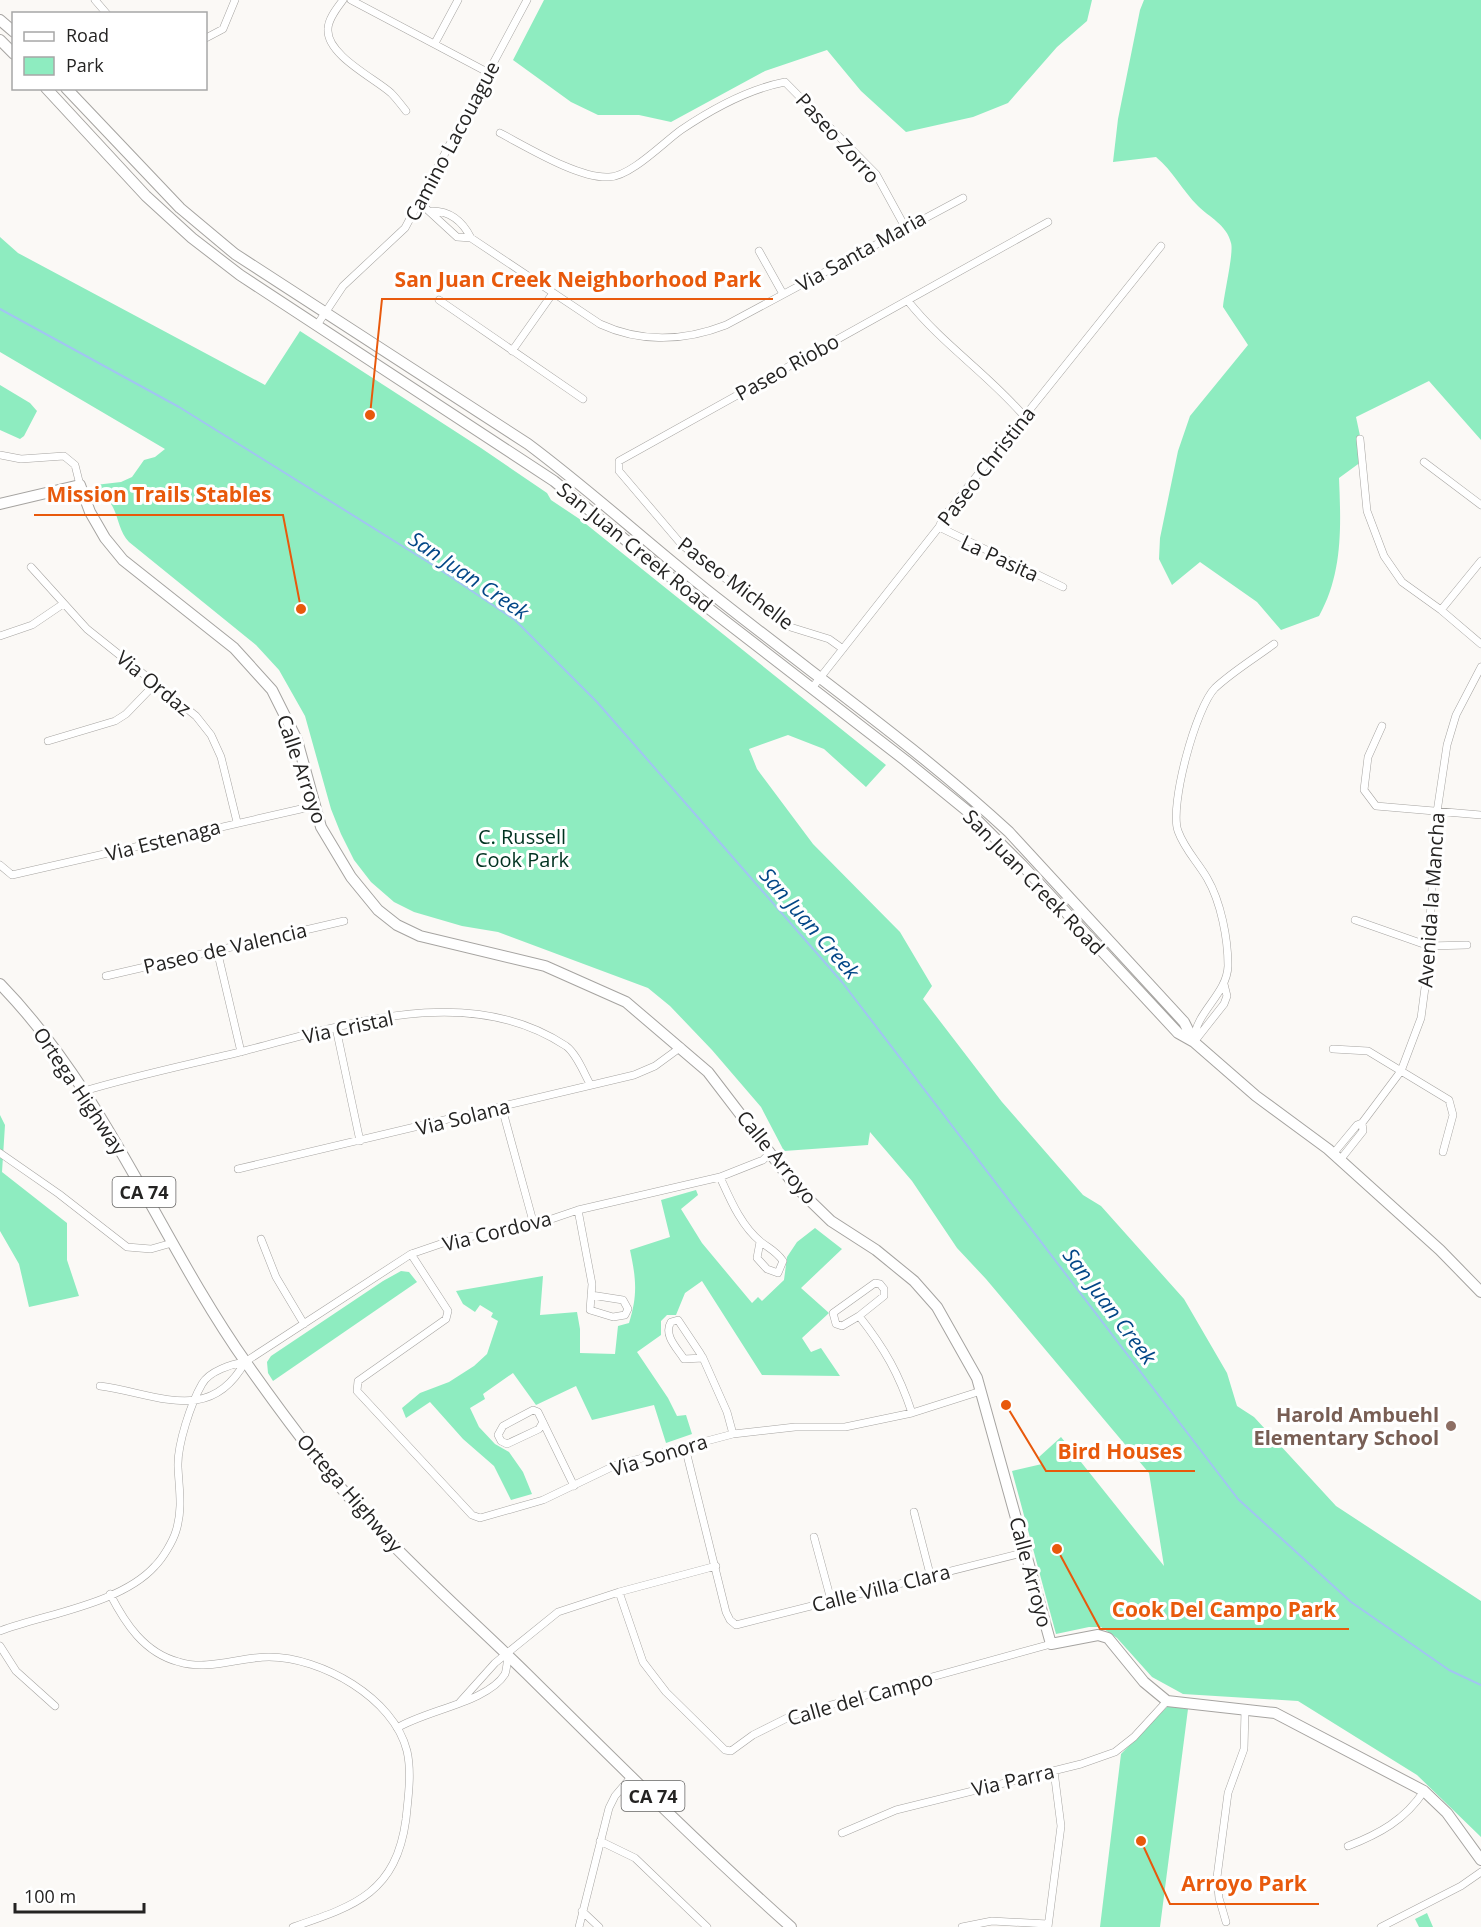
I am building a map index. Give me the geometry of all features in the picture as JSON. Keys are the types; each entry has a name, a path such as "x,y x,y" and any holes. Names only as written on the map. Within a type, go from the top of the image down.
{"street":[{"path":"95,0 105,12"},
{"path":"207,37 223,29 235,0"},
{"path":"342,0 329,21 327,31 331,40 353,67 391,93 406,111"},
{"path":"351,0 489,73"},
{"path":"435,43 458,0"},
{"name":"Camino Lacouague","path":"317,325 343,286 405,228 527,0"},
{"path":"0,20 12,30"},
{"path":"0,40 12,52"},
{"name":"Paseo Zorro","path":"500,133 571,169 609,177 623,173 681,130 719,107 785,82 876,174 905,227"},
{"name":"San Juan Creek Road","path":"48,90 146,196 192,238 240,275 533,466 703,604 816,683"},
{"name":"San Juan Creek Road","path":"68,90 131,158 207,231 235,254 556,465 971,814 1051,895 1140,995 1178,1033 1194,1042 1256,1096 1336,1157 1440,1250 1481,1292"},
{"name":"Via Santa Maria","path":"432,211 444,211 465,226 471,238 600,324 617,332 646,338 705,333 726,325 905,227 963,198"},
{"name":"Via Santa Maria","path":"420,203 432,211 457,237 471,238"},
{"path":"448,229 455,219"},
{"name":"Paseo Riobo","path":"619,471 619,461 1048,222"},
{"name":"Paseo Christina","path":"816,683 939,527 943,518 1161,246"},
{"path":"759,251 783,294"},
{"path":"512,351 553,293"},
{"path":"439,300 583,399"},
{"path":"908,301 939,337 988,378 1024,416"},
{"path":"1360,439 1367,511 1384,556 1401,582 1441,610 1481,644"},
{"path":"0,455 21,459 64,456 75,465 80,484 0,504"},
{"path":"1424,462 1481,505"},
{"name":"Paseo Michelle","path":"619,471 682,545 787,626 829,639 843,649"},
{"name":"Calle Arroyo","path":"80,484 90,512 105,538 123,560 234,648 272,690 297,740 321,827 351,877 378,910 397,925 420,936 545,966 626,1002 681,1046 708,1072 796,1187 831,1221 876,1250 937,1307 972,1365 981,1391 1051,1644 1088,1636 1108,1638 1144,1682 1167,1701"},
{"name":"La Pasita","path":"939,527 1063,587"},
{"path":"1441,610 1481,561"},
{"name":"Via Ordaz","path":"31,567 87,629 195,716 210,735 220,757 237,822"},
{"path":"0,636 32,625 63,604"},
{"path":"1194,1042 1195,1026 1224,984 1228,968 1221,914 1207,878 1188,853 1180,836 1175,803 1196,729 1214,689 1274,644"},
{"name":"Avenida la Mancha","path":"1336,1157 1363,1131 1362,1124 1401,1071 1421,1017 1429,946 1437,812 1447,745 1456,715 1481,668"},
{"path":"48,741 115,721 126,714 155,684"},
{"path":"1382,726 1368,757 1364,790 1376,806 1481,815"},
{"name":"Via Estenaga","path":"0,865 12,875 314,806"},
{"path":"1355,920 1429,946 1467,945"},
{"name":"Paseo de Valencia","path":"106,976 344,921"},
{"path":"217,950 241,1052"},
{"name":"Ortega Highway","path":"0,984 22,1006 84,1091 116,1142 172,1243 245,1362 327,1471 370,1521 791,1927"},
{"path":"1194,1042 1224,1004 1227,996 1224,984"},
{"name":"Via Cristal","path":"84,1091 380,1017 438,1012 482,1016 525,1024 568,1047 590,1084"},
{"path":"336,1028 360,1141"},
{"name":"Via Solana","path":"237,1169 634,1075 655,1066 681,1046"},
{"path":"1333,1049 1368,1051 1449,1100 1453,1115 1443,1152"},
{"path":"502,1108 534,1225"},
{"path":"0,1153 59,1194 128,1247 151,1249 172,1243"},
{"name":"Via Cordova","path":"245,1362 411,1254 452,1240 534,1225 578,1210 720,1177 763,1160 771,1153"},
{"path":"720,1177 736,1211 760,1242 774,1249 783,1261 778,1273 767,1269 757,1258 760,1242"},
{"path":"578,1210 588,1256 590,1310 613,1317 625,1316 628,1309 623,1300 591,1295"},
{"path":"261,1239 276,1277 304,1324"},
{"name":"Via Sonora","path":"411,1254 448,1311 446,1319 358,1381 357,1391 472,1515 480,1518 543,1500 616,1465 733,1434 795,1427 845,1427 912,1413 981,1391"},
{"path":"875,1283 880,1284 884,1289 884,1296 859,1316 842,1326 833,1319 833,1313 875,1283"},
{"path":"859,1316 885,1349 901,1380 912,1413"},
{"path":"703,1358 684,1359 668,1334 671,1322 678,1320 703,1358 727,1412 733,1434"},
{"path":"0,1631 76,1610 135,1583 155,1566 176,1532 182,1497 178,1466 183,1432 202,1383 230,1364 245,1362"},
{"path":"100,1386 194,1402 206,1399 238,1376 245,1362"},
{"path":"543,1422 539,1429 507,1444 498,1435 503,1426 533,1410 537,1412 543,1422 574,1486"},
{"path":"460,1702 474,1683 495,1663 508,1655 558,1612 619,1592 716,1566 685,1447"},
{"path":"914,1512 930,1574"},
{"path":"814,1537 831,1600"},
{"name":"Calle Villa Clara","path":"716,1566 726,1612 736,1625 930,1574 1026,1552"},
{"name":"Calle del Campo","path":"619,1592 643,1662 666,1692 724,1750 731,1751 753,1735 791,1716 1051,1644"},
{"path":"110,1594 127,1627 142,1641 177,1662 195,1665 259,1657 288,1657 359,1687 379,1703 397,1728 407,1752 410,1783 403,1838 398,1855 384,1880 357,1903 293,1927"},
{"path":"0,1646 16,1671 56,1706"},
{"path":"397,1728 413,1718 482,1694 505,1674 508,1655"},
{"path":"474,1683 482,1694"},
{"path":"1167,1701 1275,1713 1424,1791 1447,1813 1481,1860"},
{"name":"Via Parra","path":"842,1833 896,1810 1054,1771 1115,1752 1134,1737 1167,1701"},
{"path":"1226,1922 1216,1877 1228,1793 1244,1749 1245,1710"},
{"path":"962,1927 992,1921 1048,1926 1061,1826 1054,1771"},
{"path":"579,1927 609,1808 615,1796 632,1776"},
{"path":"1348,1846 1394,1824 1414,1806 1424,1791"},
{"path":"600,1841 635,1858 707,1927"},
{"path":"1381,1927 1461,1886 1481,1872"},
{"path":"582,1911 599,1927"}],"green space":[{"path":"544,0 1092,0 1087,21 1057,47 1008,103 973,117 906,132 861,91 827,50 765,71 671,122 639,115 598,115 571,102 513,60"},
{"path":"1144,0 1481,0 1481,440 1429,381 1356,417 1365,459 1339,478 1339,549 1333,583 1319,616 1281,630 1257,602 1200,562 1172,585 1159,559 1160,538 1178,451 1190,416 1248,345 1223,307 1232,248 1226,231 1198,206 1156,157 1113,162 1118,119"},
{"name":"C. Russell Cook Park","path":"0,237 18,253 265,385 300,331 547,493 551,500 581,520 886,765 866,787 824,749 788,735 749,749 757,769 813,844 900,932 932,986 923,999 1002,1102 1083,1195 1101,1206 1184,1299 1227,1373 1237,1406 1254,1417 1336,1506 1481,1601 1481,1837 1417,1775 1298,1701 1183,1694 1152,1677 1117,1638 1101,1627 1089,1627 1056,1634 1012,1471 1042,1464 1039,1457 1061,1437 1164,1566 1149,1473 986,1279 957,1248 912,1181 870,1132 868,1145 784,1151 761,1107 712,1050 670,1006 648,988 498,932 462,926 414,912 394,902 371,882 354,860 341,834 331,809 305,716 279,670 256,645 129,542 122,532 111,504 96,488 95,485 121,482 132,477 144,460 155,457 165,449 0,352"},
{"path":"0,385 30,403 37,411 24,436 20,439 0,430"},
{"path":"0,1115 5,1125 2,1172 67,1223 67,1260 79,1296 29,1307 19,1264 0,1231"},
{"path":"696,1190 698,1195 681,1209 702,1243 752,1303 758,1297 762,1301 784,1280 787,1257 797,1242 815,1228 842,1249 801,1288 829,1313 802,1338 811,1352 821,1348 840,1376 762,1375 702,1281 685,1293 676,1315 667,1315 661,1321 661,1335 637,1352 668,1398 677,1416 686,1415 692,1434 666,1443 654,1405 592,1420 576,1386 536,1405 513,1373 483,1394 485,1399 470,1408 479,1427 495,1444 509,1452 523,1472 532,1494 511,1500 494,1466 463,1439 430,1402 406,1418 402,1408 420,1393 449,1382 474,1366 487,1354 498,1321 491,1317 493,1313 480,1305 475,1312 463,1304 456,1291 543,1276 540,1315 577,1312 580,1353 615,1354 618,1326 629,1323 634,1304 635,1278 630,1250 670,1237 661,1200"},
{"path":"401,1271 409,1272 417,1282 273,1381 268,1373 267,1362 271,1356"},
{"path":"1168,1706 1188,1709 1160,1927 1100,1927 1121,1754"},
{"path":"1427,1913 1433,1927 1419,1927 1415,1919"}],"waterway":[{"name":"San Juan Creek","path":"0,309 179,407 436,567 515,620 597,702 842,982 1238,1499 1351,1602 1449,1670 1481,1685"}],"place":[{"name":"San Juan Creek Neighborhood Park","path":"370,415"},
{"name":"Mission Trails Stables","path":"301,609"},
{"name":"Bird Houses","path":"1006,1405"},
{"name":"Harold Ambuehl Elementary School","path":"1451,1426"},
{"name":"Cook Del Campo Park","path":"1057,1549"},
{"name":"Arroyo Park","path":"1141,1841"}]}
